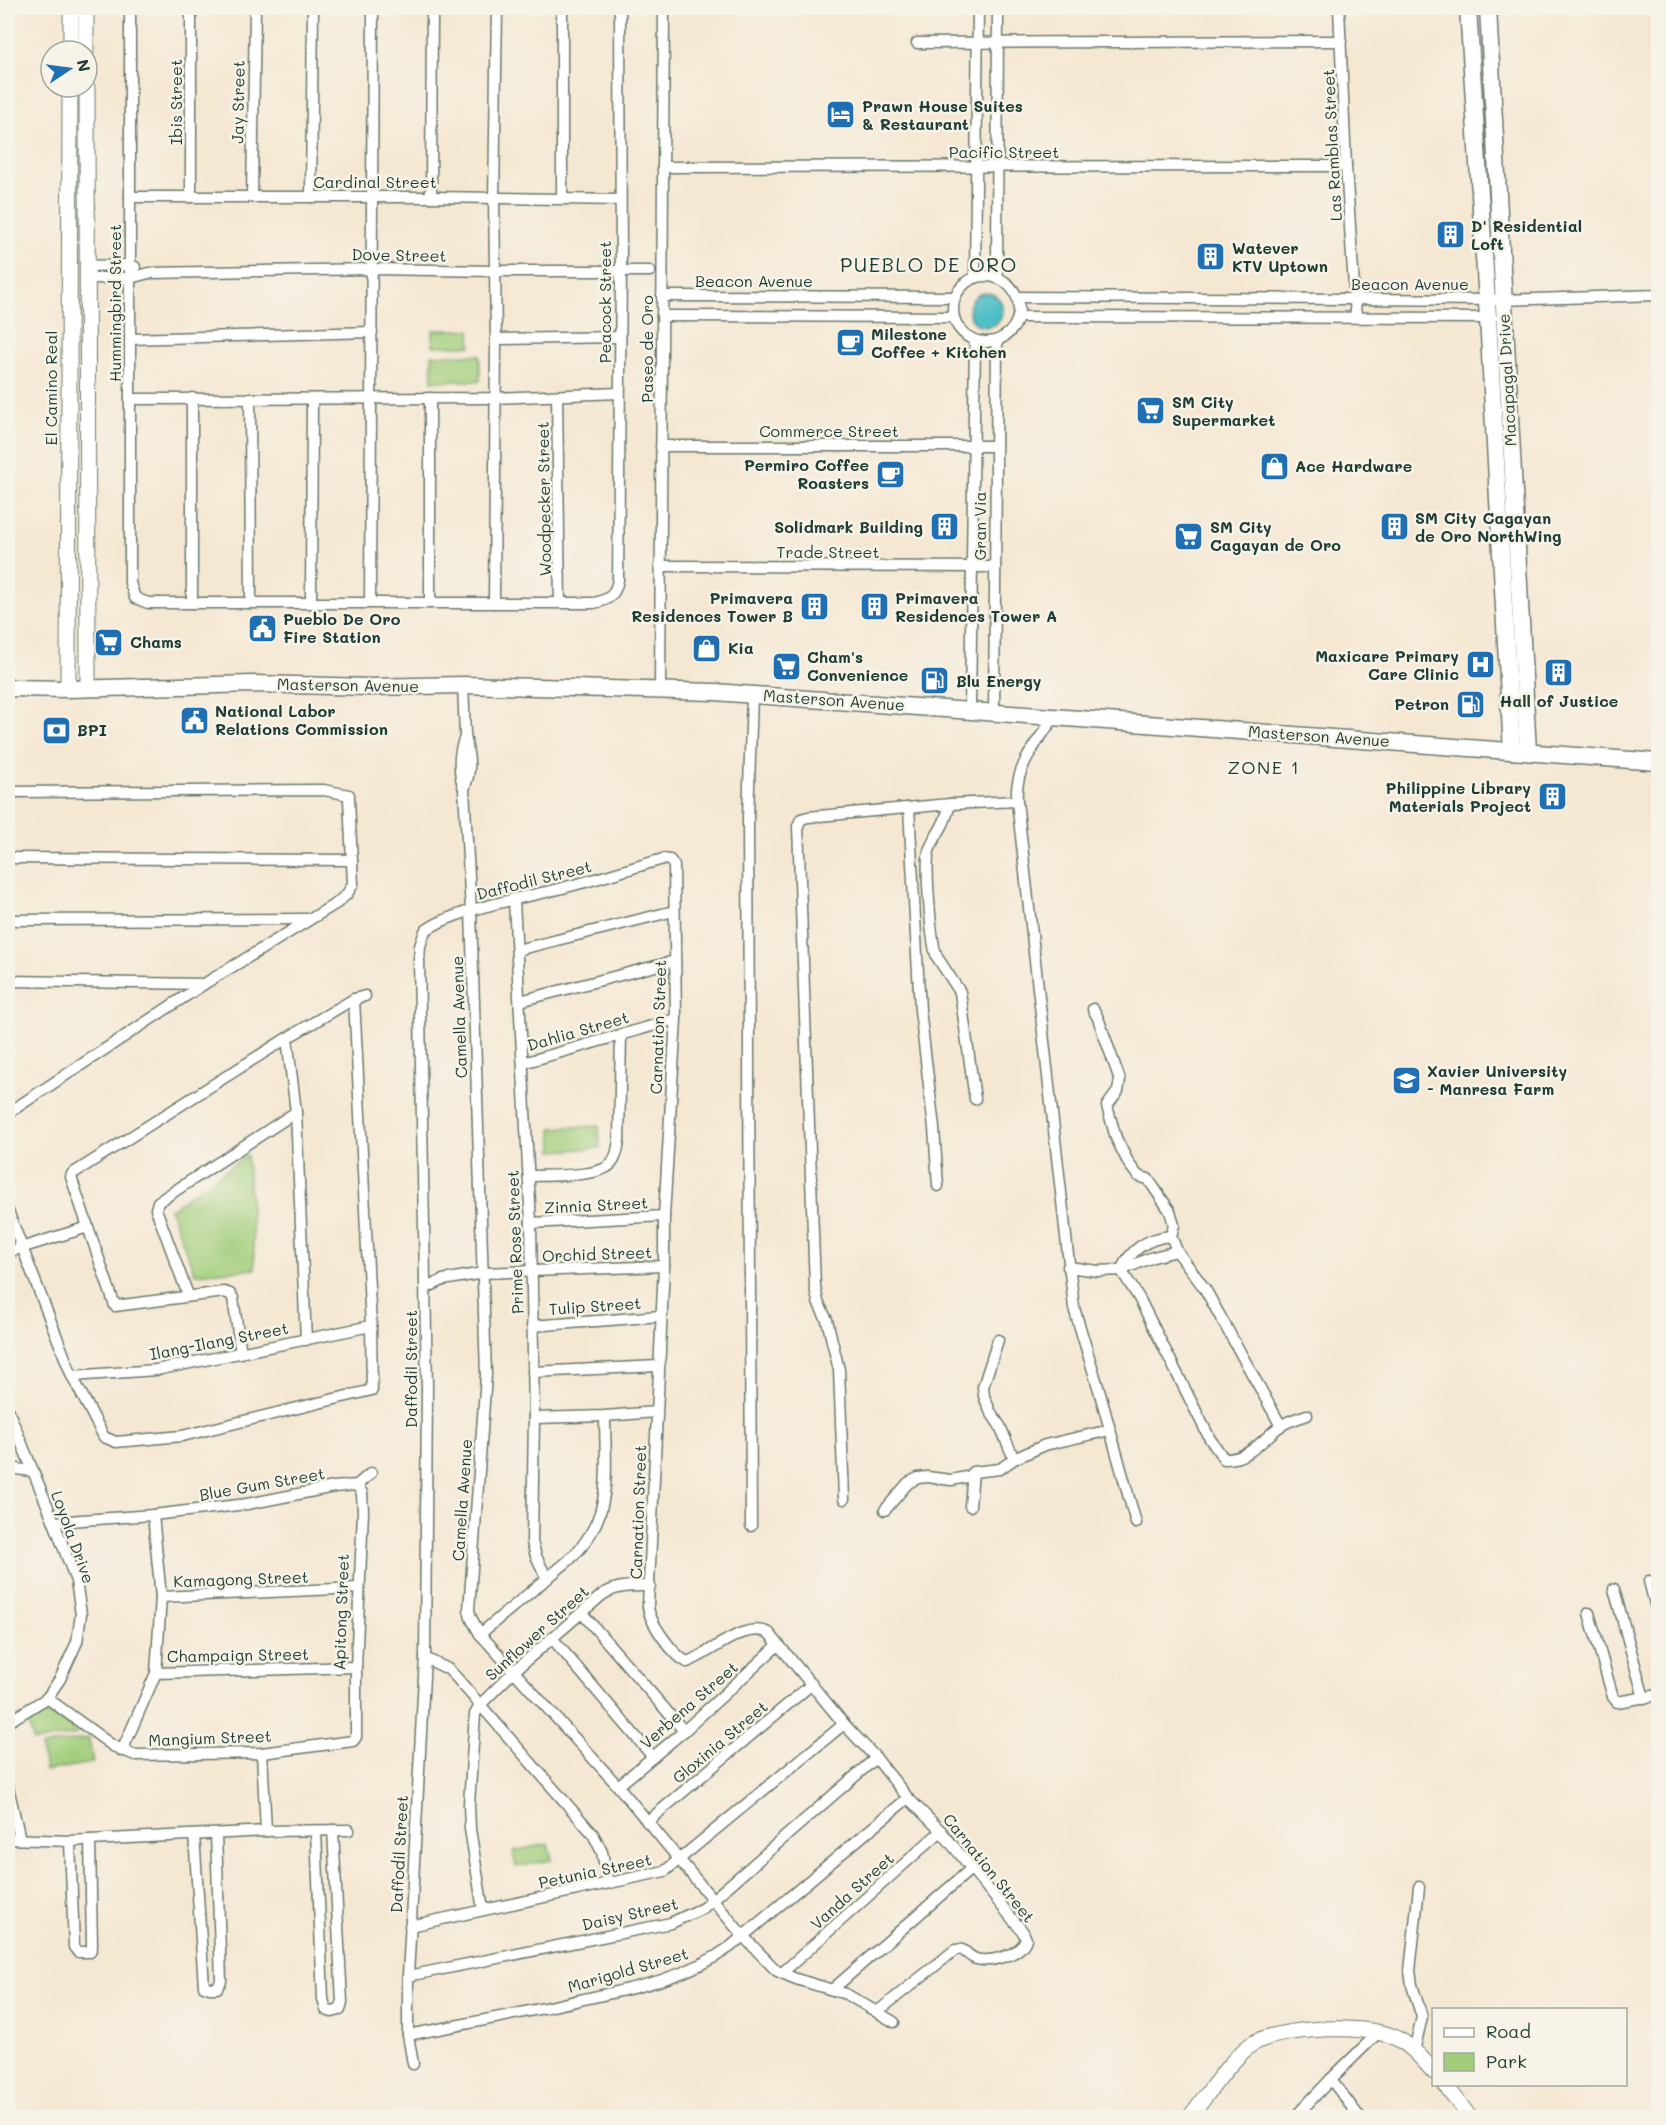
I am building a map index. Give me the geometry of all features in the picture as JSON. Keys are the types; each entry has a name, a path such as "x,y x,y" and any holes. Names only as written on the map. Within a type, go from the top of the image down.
{"main road":[{"name":"Macapagal Drive","path":"1468,8 1495,300"},
{"name":"Macapagal Drive","path":"1488,8 1495,300 1520,751"},
{"name":"Masterson Avenue","path":"8,688 68,689 243,684 369,687 463,685 752,694 1659,762"}],"street":[{"path":"71,8 71,39"},
{"path":"86,8 87,39"},
{"name":"Hummingbird Street","path":"130,8 130,583 135,598 148,603 192,603"},
{"name":"Ibis Street","path":"191,8 191,197"},
{"name":"Jay Street","path":"252,197 255,8"},
{"path":"311,197 314,8"},
{"path":"370,603 373,8"},
{"path":"431,197 432,8"},
{"path":"494,603 496,339 494,199 497,8"},
{"path":"562,8 562,199"},
{"name":"Peacock Street","path":"560,603 603,601 612,596 618,580 621,271 620,8"},
{"name":"Paseo de Oro","path":"660,690 664,8"},
{"path":"975,278 978,8"},
{"path":"997,278 999,8"},
{"name":"Las Ramblas Street","path":"1340,8 1346,166 1356,317"},
{"path":"917,43 1341,41"},
{"name":"El Camino Real","path":"68,689 70,99"},
{"path":"87,99 88,688"},
{"name":"Pacific Street","path":"663,167 1346,166"},
{"name":"Cardinal Street","path":"130,197 431,197 620,200"},
{"name":"Dove Street","path":"87,272 130,265 149,273"},
{"name":"Dove Street","path":"87,272 130,278 149,273 371,269 495,272 650,271"},
{"path":"982,276 997,278 1009,286 1017,297 1018,317 1010,331 997,341 975,340 961,331 954,317 955,297 963,285 975,278 982,276"},
{"name":"Beacon Avenue","path":"1017,297 1495,300 1659,295"},
{"name":"Beacon Avenue","path":"662,296 955,297"},
{"path":"662,316 954,317"},
{"name":"Beacon Avenue","path":"1018,317 1496,318"},
{"path":"130,339 372,332"},
{"path":"496,339 620,337"},
{"name":"Gran Via","path":"970,710 975,340"},
{"name":"Gran Via","path":"994,712 997,341"},
{"path":"130,399 495,398 619,393"},
{"name":"Woodpecker Street","path":"557,396 560,603"},
{"path":"192,398 192,603 560,603"},
{"path":"250,398 251,603"},
{"path":"430,398 430,603"},
{"path":"311,603 312,399"},
{"name":"Commerce Street","path":"661,446 996,446"},
{"name":"Trade Street","path":"660,566 995,567"},
{"name":"Camella Avenue","path":"463,685 465,737 460,750 460,776 464,789 471,911 486,1375 469,1610 471,1618 480,1634 618,1786 712,1900 771,1965 796,1980 846,1994 894,2022"},
{"path":"751,1526 748,817 752,694"},
{"path":"1055,716 1022,764 1017,784 1017,801 1074,1308 1136,1523"},
{"path":"8,792 324,790 349,795 353,884 347,894 312,919 204,984 8,1113"},
{"path":"844,1499 839,1370 827,1320 818,1302 815,1287 798,826 801,819 808,817 950,804 1017,801"},
{"path":"950,804 944,823 929,851 932,933 934,951 960,992 975,1099"},
{"path":"909,808 920,1010 934,1128 938,1186"},
{"path":"8,858 352,860"},
{"name":"Daffodil Street","path":"413,2064 408,2035 408,1976 425,1658 428,1388 420,946 425,931 471,911 589,882 663,859 670,860"},
{"name":"Carnation Street","path":"670,860 674,866 676,1018 664,1216 664,1266 649,1616 664,1639 684,1661 690,1661 728,1639 759,1630 769,1633 908,1798 941,1830 1023,1932 1026,1939 1023,1947 1017,1951 997,1958 976,1959 965,1950 955,1950 877,2012"},
{"name":"Prime Rose Street","path":"514,901 531,1223 534,1418 532,1542 547,1579"},
{"path":"517,950 674,911"},
{"path":"8,920 312,919"},
{"path":"520,1001 675,961"},
{"path":"8,981 204,984"},
{"path":"8,1211 72,1376 104,1437 109,1440 116,1442 182,1436 372,1390 360,998 287,1038 72,1174 71,1181 115,1306 188,1295 224,1292 230,1294 233,1298 241,1353"},
{"path":"1093,1009 1119,1078 1119,1091 1107,1106 1113,1132 1132,1169 1138,1176 1148,1179 1170,1211 1174,1225 1171,1236 1177,1251 1204,1289 1281,1426"},
{"name":"Dahlia Street","path":"523,1063 676,1018"},
{"path":"529,1176 599,1171 613,1162 618,1151 619,1140 621,1034"},
{"path":"287,1038 296,1112 306,1340"},
{"path":"188,1295 156,1209 158,1203 296,1112"},
{"name":"Zinnia Street","path":"531,1223 664,1216"},
{"path":"8,1252 88,1227"},
{"path":"1121,1270 1128,1257 1139,1247 1157,1237 1171,1236"},
{"path":"1068,1267 1121,1270 1153,1257 1177,1251"},
{"name":"Orchid Street","path":"426,1288 443,1280 483,1273 664,1266"},
{"path":"1121,1270 1139,1298 1221,1457 1229,1459 1247,1454 1281,1426 1307,1415"},
{"name":"Tulip Street","path":"532,1326 661,1316"},
{"name":"Ilang-Ilang Street","path":"72,1376 156,1370 371,1326"},
{"path":"998,1340 983,1387 984,1396 1014,1459"},
{"path":"533,1372 658,1366"},
{"name":"Loyola Drive","path":"8,1410 76,1581 81,1614 81,1626 72,1655 47,1698 8,1722"},
{"path":"534,1418 656,1412"},
{"path":"480,1634 580,1550 600,1516 605,1497 605,1416"},
{"path":"970,1506 972,1476 975,1470 1000,1469 1014,1459 1045,1445 1110,1430"},
{"path":"8,1468 32,1471"},
{"path":"357,1485 371,1473"},
{"path":"885,1510 908,1483 918,1478 951,1480 972,1476"},
{"name":"Blue Gum Street","path":"54,1522 153,1515 247,1504 334,1486 357,1485"},
{"name":"Apitong Street","path":"353,1741 356,1737 356,1667 363,1512 362,1493 357,1485"},
{"path":"122,1751 156,1673 161,1597 153,1515"},
{"path":"1649,1581 1659,1616"},
{"name":"Sunflower Street","path":"481,1704 514,1671 602,1595 613,1589 629,1586 650,1586"},
{"name":"Kamagong Street","path":"161,1597 359,1588"},
{"path":"1614,1589 1644,1698"},
{"path":"582,1612 684,1731"},
{"path":"1588,1613 1612,1697 1617,1702 1659,1695"},
{"path":"552,1638 653,1757"},
{"name":"Verbena Street","path":"618,1786 684,1731 778,1645"},
{"path":"425,1658 448,1669 593,1834 603,1852 608,1883"},
{"name":"Champaign Street","path":"156,1673 356,1667"},
{"name":"Gloxinia Street","path":"647,1822 812,1684"},
{"name":"Mangium Street","path":"47,1698 122,1751 135,1755 262,1753 353,1741"},
{"path":"481,1704 475,1714 469,1803 472,1850 483,1910"},
{"name":"Petunia Street","path":"410,1926 659,1873 670,1868 844,1724"},
{"path":"262,1753 266,1831"},
{"name":"Daisy Street","path":"408,1976 671,1923 692,1915 876,1758"},
{"path":"8,1786 20,1839"},
{"name":"Marigold Street","path":"408,2035 625,1990 695,1969 714,1959 743,1936 908,1798"},
{"path":"316,1831 323,1999 326,2010 332,2012 340,2010 342,2002 333,1830"},
{"path":"8,1839 70,1841 266,1831 349,1830"},
{"name":"Vanda Street","path":"782,1973 941,1830"},
{"path":"194,1835 204,1986 217,1988 221,1981 216,1834"},
{"path":"70,1841 74,1947 78,1952 84,1954 90,1952 92,1946 90,1840"},
{"path":"833,1989 972,1868"},
{"path":"1414,2051 1422,2017 1410,1971 1419,1887"},
{"path":"1189,2118 1240,2055 1252,2044 1270,2036 1345,2029 1379,2032 1400,2039 1432,2070"},
{"path":"1294,2118 1330,2079 1379,2032"},
{"path":"1330,2079 1360,2118"},
{"path":"1445,2086 1470,2118"}],"green space":[{"path":"433,330 470,330 471,346 433,346"},
{"path":"432,355 480,355 480,381 432,381"},
{"path":"599,1126 600,1148 553,1151 552,1128"},
{"path":"247,1155 255,1269 195,1274 170,1209"},
{"path":"49,1710 78,1734 33,1742 29,1724"},
{"path":"89,1738 93,1763 45,1771 41,1746"},
{"path":"548,1844 552,1860 516,1867 513,1851"}],"water":[{"path":"986,293 998,298 1003,310 998,322 986,327 974,322 969,310 974,298"}],"place":[{"name":"Prawn House Suites & Restaurant","path":"841,115"},
{"name":"D' Residential Loft","path":"1450,235"},
{"name":"Watever KTV Uptown","path":"1211,257"},
{"name":"Milestone Coffee + Kitchen","path":"850,343"},
{"name":"SM City Supermarket","path":"1151,411"},
{"name":"Ace Hardware","path":"1274,466"},
{"name":"Permiro Coffee Roasters","path":"890,474"},
{"name":"Solidmark Building","path":"944,527"},
{"name":"SM City Cagayan de Oro NorthWing","path":"1394,527"},
{"name":"SM City Cagayan de Oro","path":"1189,536"},
{"name":"Primavera Residences Tower B","path":"814,607"},
{"name":"Primavera Residences Tower A","path":"874,607"},
{"name":"Pueblo De Oro Fire Station","path":"262,628"},
{"name":"Chams","path":"109,642"},
{"name":"Kia","path":"707,648"},
{"name":"Maxicare Primary Care Clinic","path":"1480,665"},
{"name":"Cham's Convenience","path":"786,666"},
{"name":"Hall of Justice","path":"1559,673"},
{"name":"Blu Energy","path":"935,681"},
{"name":"Petron","path":"1470,704"},
{"name":"National Labor Relations Commission","path":"194,720"},
{"name":"BPI","path":"56,730"},
{"name":"Philippine Library Materials Project","path":"1552,797"},
{"name":"Xavier University - Manresa Farm","path":"1406,1080"}],"district":[{"name":"PUEBLO DE ORO","path":"929,265"},
{"name":"ZONE 1","path":"1264,768"}]}
